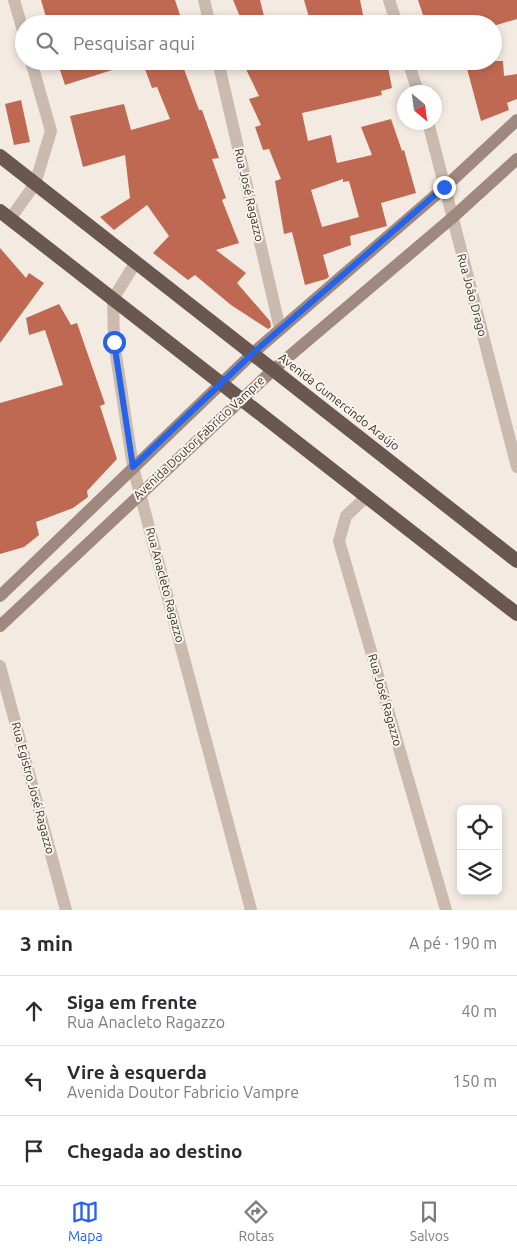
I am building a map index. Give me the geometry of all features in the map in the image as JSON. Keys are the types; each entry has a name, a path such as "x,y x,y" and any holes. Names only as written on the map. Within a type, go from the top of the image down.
{"highway":[{"name":"Avenida Gumercindo Araújo","path":"0,156 517,561"},
{"path":"5,215 517,614"}],"main road":[{"name":"Avenida Doutor Fabricio Vampre","path":"0,596 253,353 444,187 517,120"},
{"name":"Avenida Doutor Fabricio Vampre","path":"0,626 272,370 452,218 517,159"}],"street":[{"path":"14,0 18,15"},
{"path":"204,0 208,15"},
{"path":"389,0 393,15"},
{"path":"5,215 36,184 51,131 34,70"},
{"name":"Rua José Ragazzo","path":"220,70 280,330"},
{"path":"411,70 416,85"},
{"name":"Rua João Drago","path":"430,130 517,467"},
{"path":"113,299 136,262"},
{"name":"Rua Anacleto Ragazzo","path":"113,299 114,342 133,467 251,910"},
{"name":"Rua José Ragazzo","path":"366,497 346,516 338,541 446,910"},
{"name":"Rua Egistro José Ragazzo","path":"0,666 66,910"}],"building":[{"path":"41,0 175,0 180,15 45,15"},
{"path":"233,0 260,0 264,15 239,15"},
{"path":"304,0 360,0 363,15 308,15"},
{"path":"418,0 517,0 517,19 502,23 502,15 423,15"},
{"path":"503,61 504,76 517,74 517,99 507,103 509,110 481,121 467,70 502,70"},
{"path":"60,70 112,70 65,85"},
{"path":"145,70 184,70 199,110 202,110 219,158 212,159 226,198 222,200 239,243 216,250 246,273 237,283 270,321 271,327 268,329 231,305 195,275 188,280 153,253 169,236 147,205 114,230 100,217 130,198 125,155 83,167 70,116 124,104 131,130 170,119 157,87 152,88"},
{"path":"246,70 389,70 392,88 381,91 382,95 302,113 308,141 331,135 337,163 372,155 361,127 391,119 402,151 404,150 416,193 381,203 387,226 350,236 351,245 323,255 329,277 326,279 305,285 292,232 284,234 275,181 281,179 269,149 263,150 255,127 261,125 249,99 259,96","holes":["343,179 343,182 349,181 359,217 322,227 311,190"]},
{"path":"21,100 30,142 14,145 5,104"},
{"path":"0,248 26,278 29,273 44,283 0,343"},
{"path":"59,304 71,325 77,323 105,404 100,406 117,459 87,491 88,497 73,508 36,522 39,535 24,547 0,554 0,403 63,385 45,330 29,335 26,318"}],"route":[{"path":"114,342 133,467 253,353 444,187"}]}
